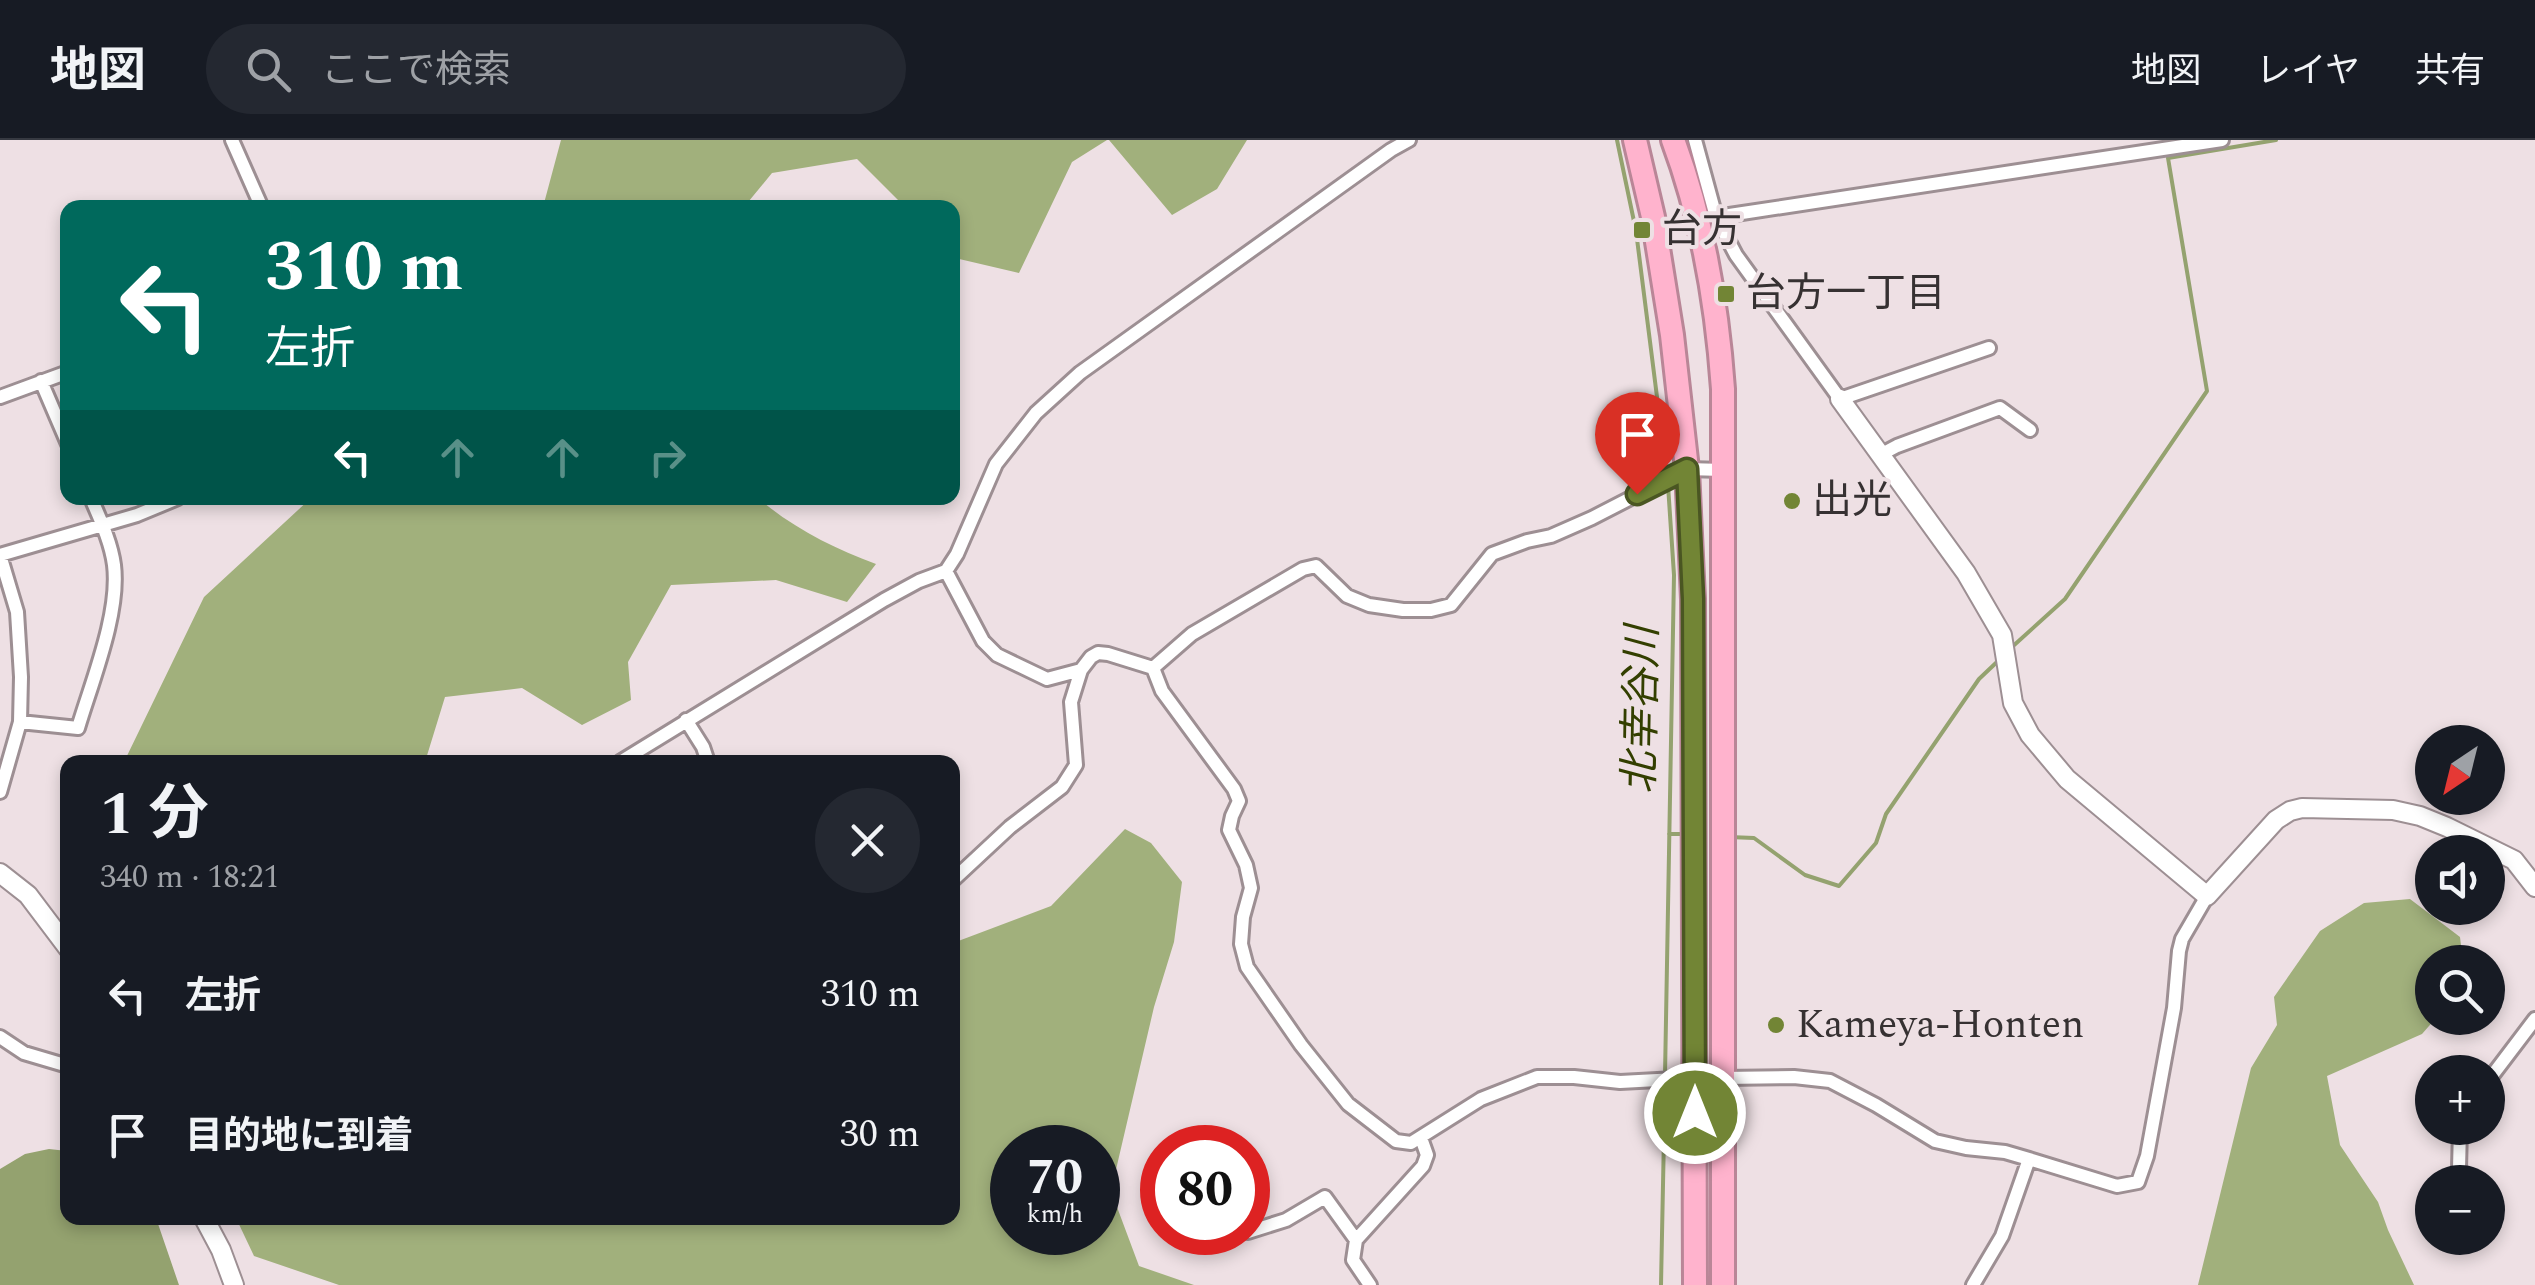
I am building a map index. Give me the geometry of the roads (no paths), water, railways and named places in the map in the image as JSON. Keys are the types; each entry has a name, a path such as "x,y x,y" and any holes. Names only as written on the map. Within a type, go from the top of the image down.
{"highway":[{"path":"1636,140 1672,334 1687,469 1693,599 1694,1285"},
{"path":"1673,140 1694,202 1720,338 1724,434 1723,1285"},
{"path":"1695,1078 1723,1078"}],"street":[{"path":"232,140 258,200"},
{"path":"631,755 884,600 946,571 996,464 1047,402 1080,374 1409,140"},
{"path":"1695,140 1716,216 1736,255 1966,573 2002,635 2013,703 2030,735 2066,778 2206,896"},
{"path":"1716,216 2222,140"},
{"path":"1708,265 1736,255"},
{"path":"1840,399 1989,348"},
{"path":"0,396 60,375"},
{"path":"41,382 60,426"},
{"path":"1880,455 2000,408 2030,430"},
{"path":"1153,668 1192,634 1304,568 1316,566 1347,596 1370,605 1431,610 1451,605 1492,554 1551,536 1687,469 1723,470"},
{"path":"20,722 78,728 115,594 114,563 93,505"},
{"path":"0,792 20,722 21,677 16,612 0,555 162,505"},
{"path":"946,571 983,642 997,654 1046,678 1080,670"},
{"path":"960,874 1010,827 1062,788 1076,765 1071,702 1080,670 1091,657 1108,654 1153,668"},
{"path":"1153,668 1162,692 1234,789 1239,802 1229,830 1246,866 1251,888 1241,944 1247,967 1300,1045 1348,1104 1396,1140 1411,1142 1481,1098 1536,1077 1620,1082 1695,1078"},
{"path":"686,720 706,755"},
{"path":"1723,1078 1830,1081 1935,1141 2004,1152 2117,1186 2138,1182 2147,1156 2174,1008 2182,939 2206,896 2276,820 2302,808 2393,810 2420,816 2514,860 2535,886"},
{"path":"0,873 28,894 60,937"},
{"path":"2505,1059 2535,1019"},
{"path":"0,1037 24,1053 60,1064"},
{"path":"1370,1285 1353,1260 1356,1240 1423,1166 1427,1155 1421,1138"},
{"path":"1973,1285 2002,1236 2029,1159"},
{"path":"1270,1225 1286,1220 1325,1197 1356,1240"},
{"path":"208,1225 234,1285"}],"waterway":[{"name":"北幸谷川","path":"1617,140 1636,231 1667,476"},
{"path":"2012,647 2065,599 2207,391 2168,158 2276,140"},
{"name":"北幸谷川","path":"1665,1075 1674,575 1668,485"},
{"path":"1729,837 1754,838 1805,875 1839,886 1876,843 1886,814 1979,679 1998,661"},
{"path":"1669,834 1685,834"},
{"name":"北幸谷川","path":"1661,1285 1665,1085"}],"place":[{"name":"台方","path":"1642,230"},
{"name":"台方一丁目","path":"1726,294"},
{"name":"出光","path":"1792,501"},
{"name":"Kameya-Honten","path":"1776,1025"}]}
